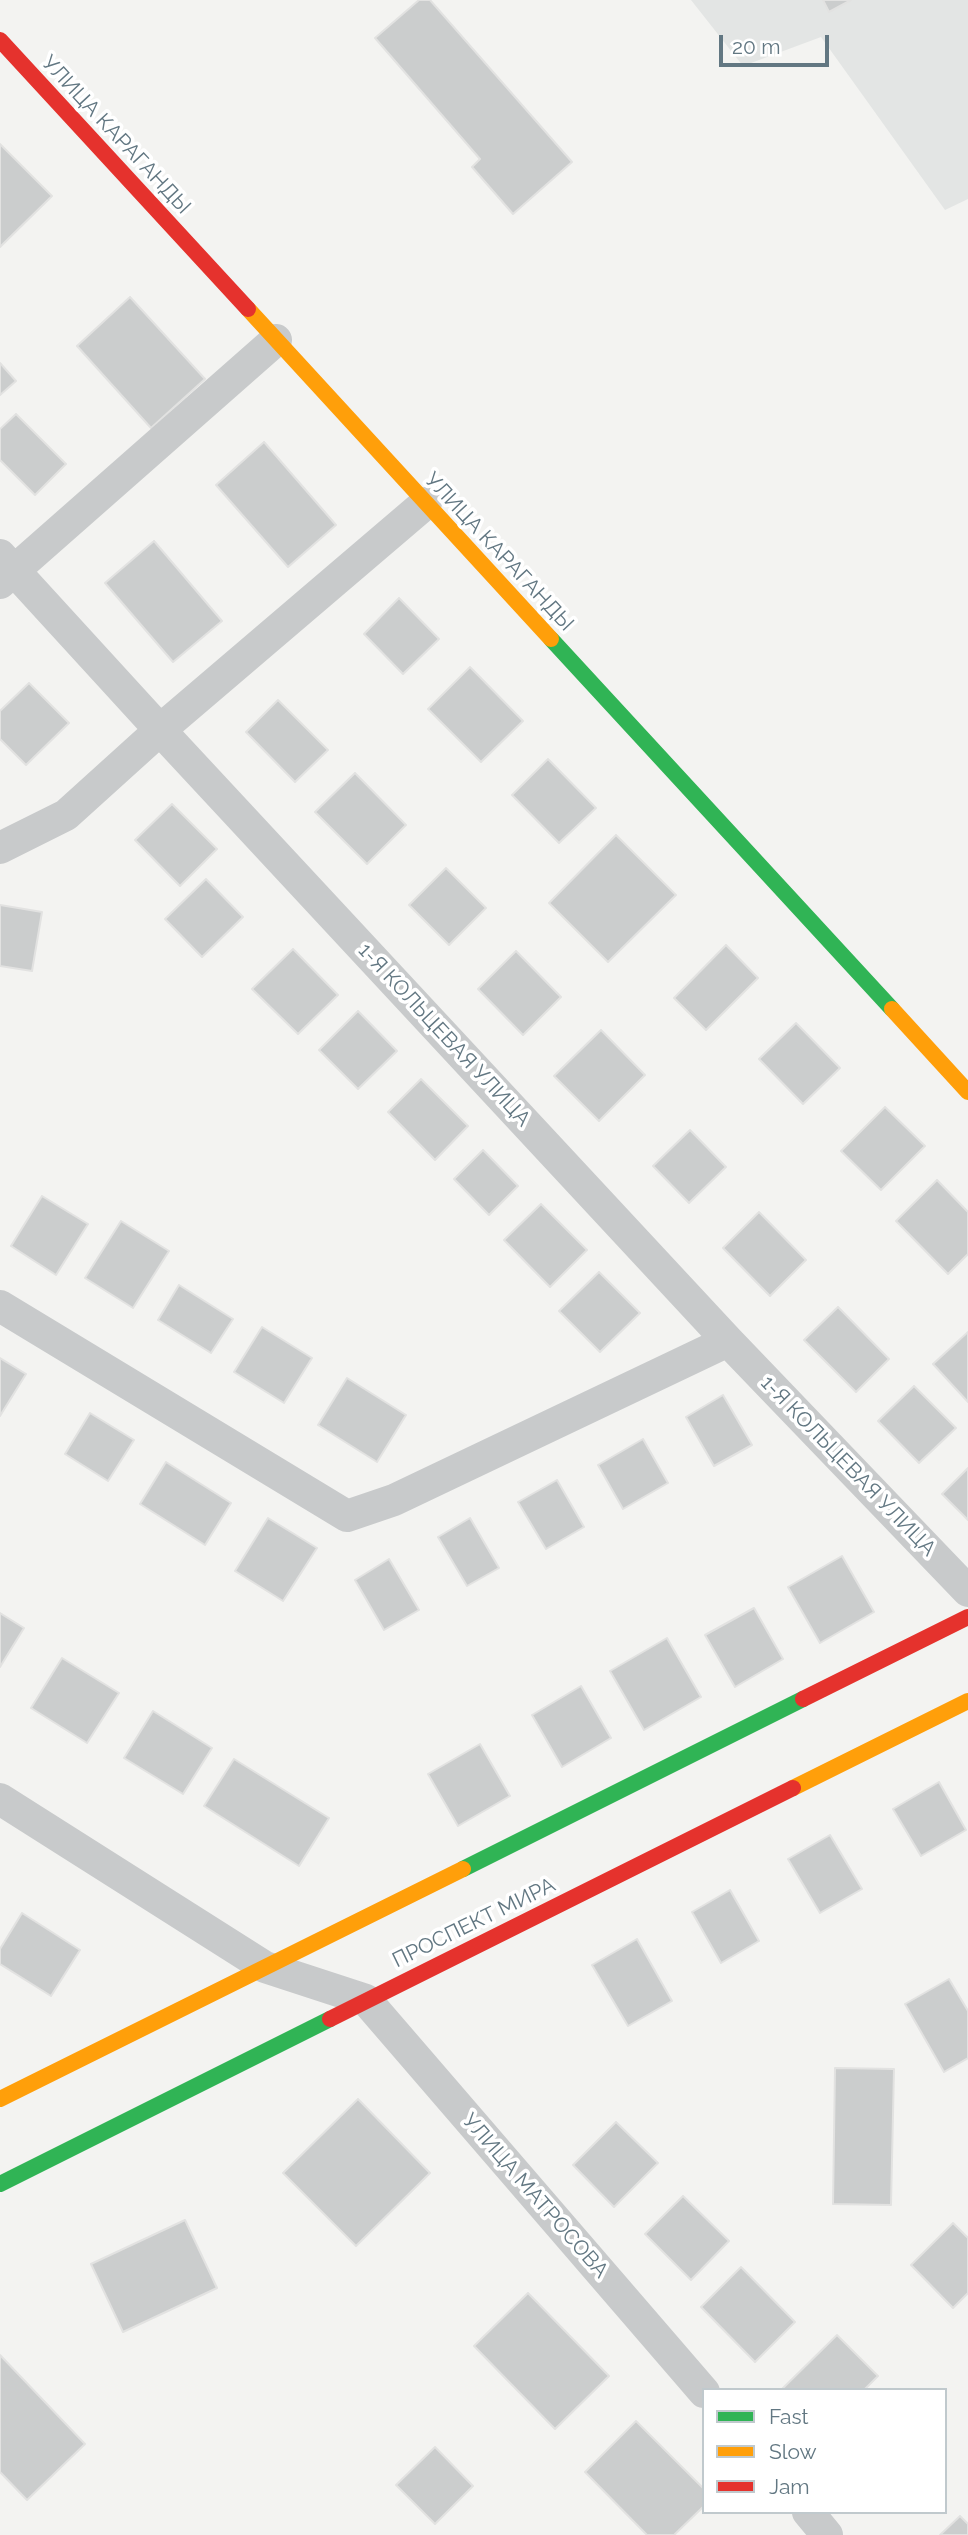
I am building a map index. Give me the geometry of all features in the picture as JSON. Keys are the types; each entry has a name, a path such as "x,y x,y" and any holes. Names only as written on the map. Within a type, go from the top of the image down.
{"main road":[{"name":"УЛИЦА КАРАГАНДЫ","path":"0,40 968,1093"},
{"path":"0,2099 968,1617"},
{"name":"ПРОСПЕКТ МИРА","path":"0,2184 968,1701"}],"street":[{"path":"4,569 276,340"},
{"path":"0,848 66,815 160,730 426,503"},
{"name":"1-Я КОЛЬЦЕВАЯ УЛИЦА","path":"4,569 160,730 728,1341 968,1591"},
{"path":"0,1306 347,1517 394,1500 728,1341"},
{"path":"0,1799 265,1967 366,2000"},
{"name":"УЛИЦА МАТРОСОВА","path":"366,2000 702,2390"},
{"path":"810,2514 827,2535"}],"shaded area":[{"path":"691,0 968,0 968,199 945,210 821,37 743,66"}],"building":[{"path":"419,0 430,0 572,162 513,214 472,167 480,159 375,38"},
{"path":"823,0 851,0 829,12"},
{"path":"0,144 52,196 0,247"},
{"path":"130,297 205,379 151,428 77,346"},
{"path":"0,363 16,381 0,395"},
{"path":"16,414 66,464 35,495 0,460 0,429"},
{"path":"264,442 336,525 288,567 216,485"},
{"path":"154,541 222,621 173,662 105,583"},
{"path":"399,598 439,639 403,674 364,634"},
{"path":"470,667 523,721 481,762 428,709"},
{"path":"29,683 69,723 26,765 0,739 0,711"},
{"path":"278,700 328,750 295,782 246,732"},
{"path":"548,759 596,808 559,843 512,795"},
{"path":"355,773 406,825 367,864 315,812"},
{"path":"172,804 217,849 180,886 135,840"},
{"path":"616,835 676,895 608,962 549,903"},
{"path":"446,868 486,908 449,945 409,905"},
{"path":"206,879 243,917 202,957 165,919"},
{"path":"0,905 42,912 32,971 0,966"},
{"path":"726,945 758,978 706,1030 674,998"},
{"path":"293,949 338,995 298,1034 252,989"},
{"path":"516,951 561,997 523,1035 478,989"},
{"path":"358,1011 397,1051 358,1089 319,1050"},
{"path":"796,1023 840,1068 803,1104 759,1059"},
{"path":"601,1030 645,1075 599,1121 554,1076"},
{"path":"421,1079 468,1126 435,1160 388,1112"},
{"path":"885,1107 925,1146 881,1190 841,1151"},
{"path":"690,1130 726,1167 689,1203 653,1166"},
{"path":"483,1150 518,1186 489,1215 454,1179"},
{"path":"937,1180 968,1212 968,1254 948,1274 896,1221"},
{"path":"42,1196 88,1224 56,1275 11,1246"},
{"path":"541,1204 587,1250 550,1287 504,1240"},
{"path":"759,1212 806,1260 770,1296 723,1248"},
{"path":"121,1221 169,1251 133,1308 85,1278"},
{"path":"599,1272 640,1313 600,1352 559,1311"},
{"path":"179,1285 233,1319 211,1353 158,1320"},
{"path":"838,1307 889,1359 856,1392 804,1340"},
{"path":"262,1327 312,1358 284,1403 234,1372"},
{"path":"968,1332 968,1402 933,1364"},
{"path":"0,1358 26,1374 0,1416"},
{"path":"347,1378 406,1415 377,1462 318,1425"},
{"path":"914,1386 956,1428 919,1463 878,1421"},
{"path":"723,1395 752,1445 714,1466 686,1417"},
{"path":"90,1413 134,1440 108,1481 65,1454"},
{"path":"643,1439 668,1483 623,1509 598,1465"},
{"path":"166,1462 231,1503 205,1545 140,1504"},
{"path":"968,1468 968,1520 942,1494"},
{"path":"557,1480 584,1527 546,1549 518,1502"},
{"path":"268,1518 317,1548 283,1601 235,1571"},
{"path":"470,1518 499,1568 467,1586 438,1537"},
{"path":"842,1556 874,1612 820,1643 788,1587"},
{"path":"389,1559 419,1610 384,1630 355,1580"},
{"path":"754,1608 783,1659 735,1687 705,1635"},
{"path":"0,1613 24,1628 0,1667"},
{"path":"667,1638 701,1697 644,1730 610,1671"},
{"path":"62,1658 119,1693 87,1743 31,1708"},
{"path":"581,1686 611,1738 562,1767 532,1715"},
{"path":"153,1711 212,1748 183,1794 124,1758"},
{"path":"480,1744 510,1796 458,1826 428,1774"},
{"path":"234,1759 329,1818 299,1866 204,1806"},
{"path":"939,1782 966,1830 921,1856 893,1809"},
{"path":"830,1835 862,1889 820,1913 788,1859"},
{"path":"730,1890 759,1941 721,1963 692,1912"},
{"path":"22,1913 80,1950 51,1996 0,1964 0,1949"},
{"path":"637,1939 672,2001 628,2026 592,1965"},
{"path":"949,1979 968,2011 968,2058 944,2072 905,2004"},
{"path":"835,2068 894,2069 891,2205 833,2204"},
{"path":"358,2099 430,2173 356,2246 283,2173"},
{"path":"616,2122 658,2163 614,2207 573,2165"},
{"path":"683,2196 729,2241 691,2280 645,2234"},
{"path":"185,2220 217,2288 123,2332 91,2264"},
{"path":"953,2223 968,2238 968,2293 953,2308 911,2265"},
{"path":"741,2267 795,2322 755,2362 701,2307"},
{"path":"528,2293 609,2376 555,2429 474,2346"},
{"path":"837,2335 878,2376 866,2388 783,2388"},
{"path":"0,2355 85,2444 27,2500 0,2472"},
{"path":"636,2421 702,2487 702,2508 674,2535 647,2535 585,2472"},
{"path":"435,2447 473,2486 435,2524 396,2485"},
{"path":"960,2516 968,2524 968,2535 940,2535"}],"traffic: fast":[{"path":"551,639 892,1009"},
{"path":"463,1869 803,1699"},
{"path":"0,2184 330,2019"}],"traffic: slow":[{"path":"248,309 551,639"},
{"path":"892,1009 968,1092"},
{"path":"793,1788 968,1701"},
{"path":"0,2099 463,1869"}],"traffic: jam":[{"path":"0,40 248,309"},
{"path":"803,1699 968,1617"},
{"path":"330,2019 793,1788"}]}
